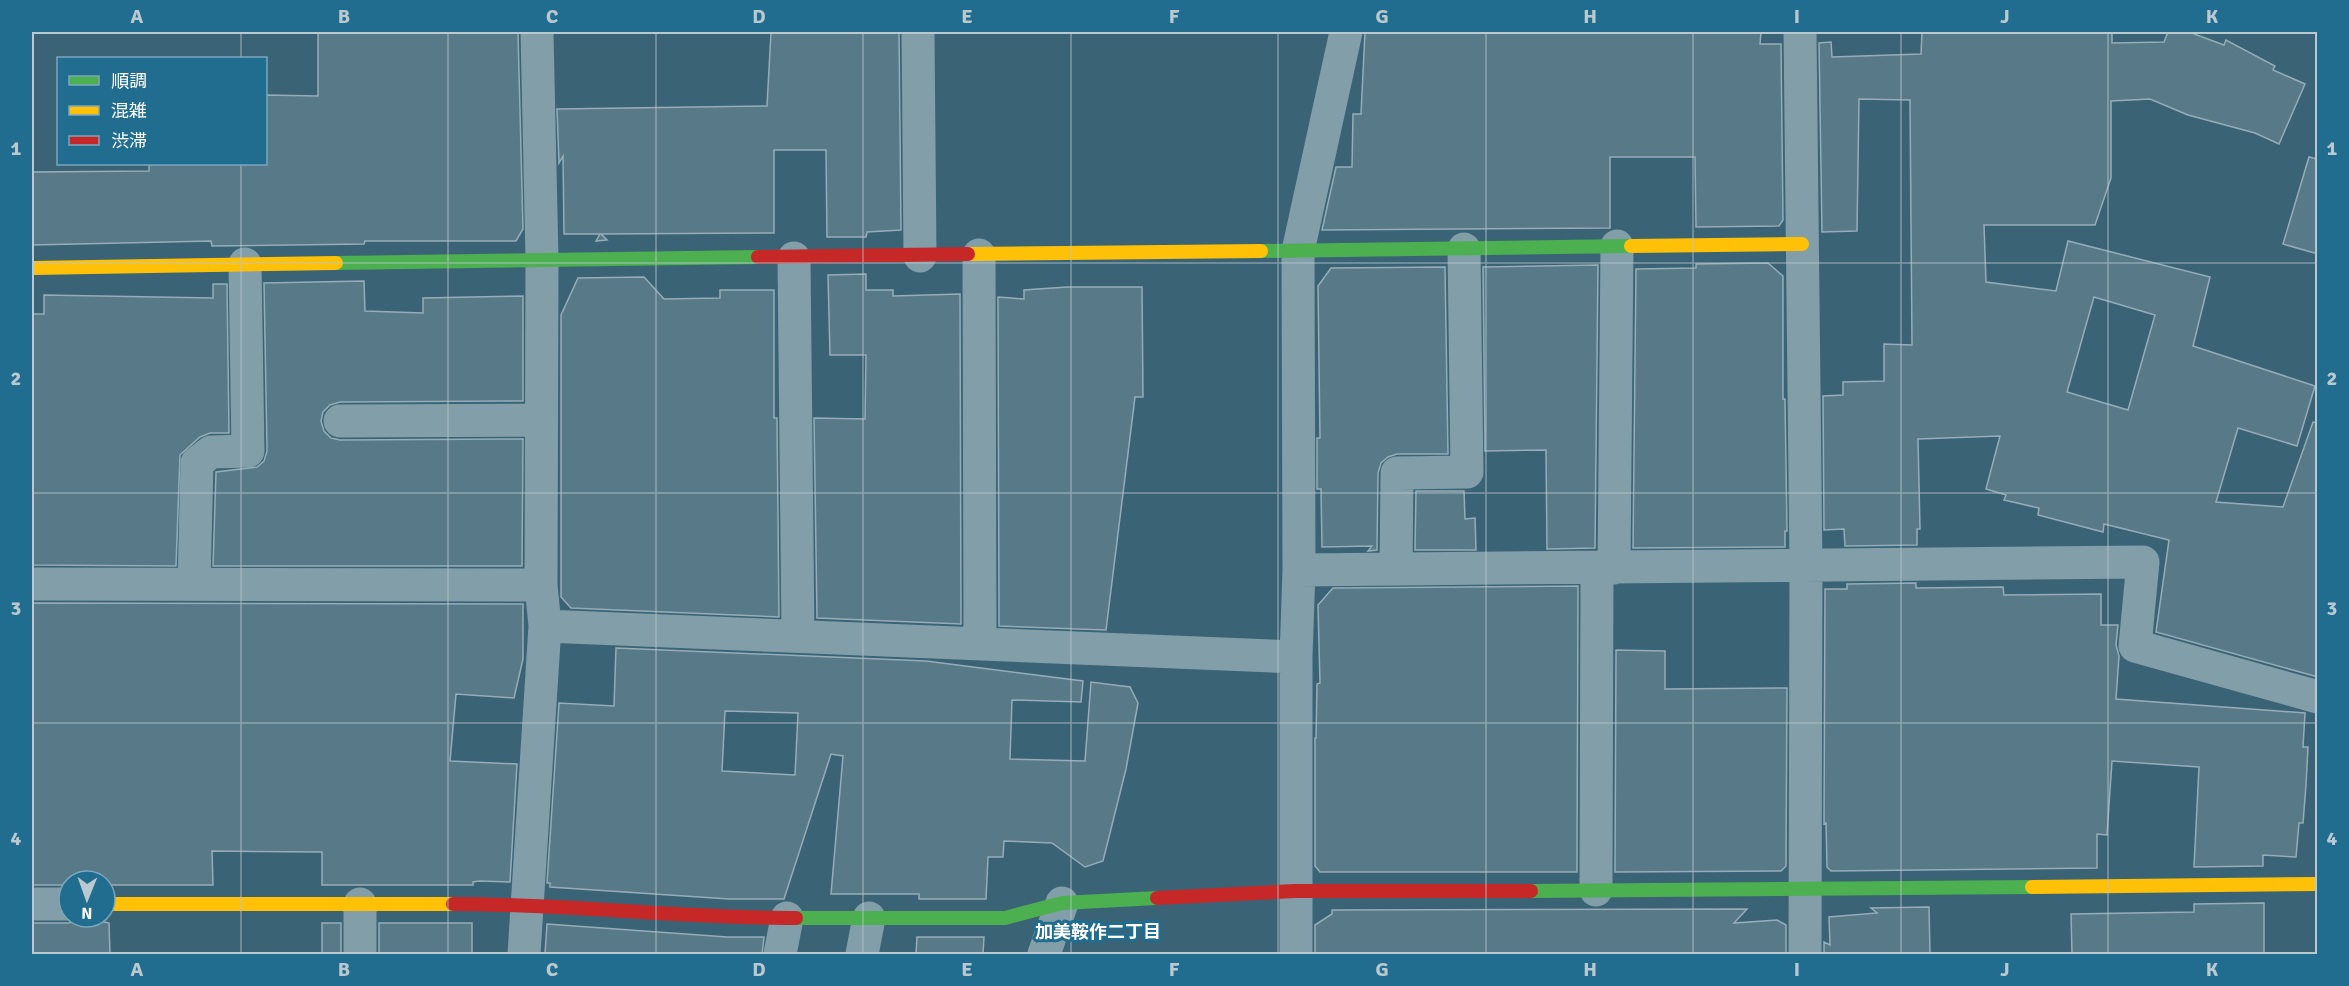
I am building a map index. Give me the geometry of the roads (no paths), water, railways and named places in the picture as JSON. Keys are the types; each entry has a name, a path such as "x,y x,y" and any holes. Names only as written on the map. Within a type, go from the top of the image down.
{"street":[{"path":"524,954 544,626 541,585 542,259 537,32"},
{"path":"918,32 920,256"},
{"path":"1296,954 1296,657 1299,570 1298,251 1347,32"},
{"path":"1800,32 1806,567 1805,954"},
{"path":"32,268 542,259 794,258 1802,244"},
{"path":"1596,890 1617,246"},
{"path":"1396,569 1397,473 1467,472 1464,249"},
{"path":"979,255 980,644"},
{"path":"794,258 798,636"},
{"path":"194,584 196,463 211,452 248,451 245,264"},
{"path":"340,421 541,420"},
{"path":"1299,570 1806,567 2143,562 2135,646 2318,697"},
{"path":"32,584 541,585"},
{"path":"544,626 1296,657"},
{"path":"117,904 526,904 728,918 1005,918 1062,903 1296,891 1805,890 2318,884"},
{"path":"1044,954 1062,903"},
{"path":"32,904 57,904"},
{"path":"360,904 360,954"},
{"path":"780,954 787,918"},
{"path":"862,954 869,918"}],"district":[{"name":"加美鞍作二丁目","path":"1098,932"}]}
